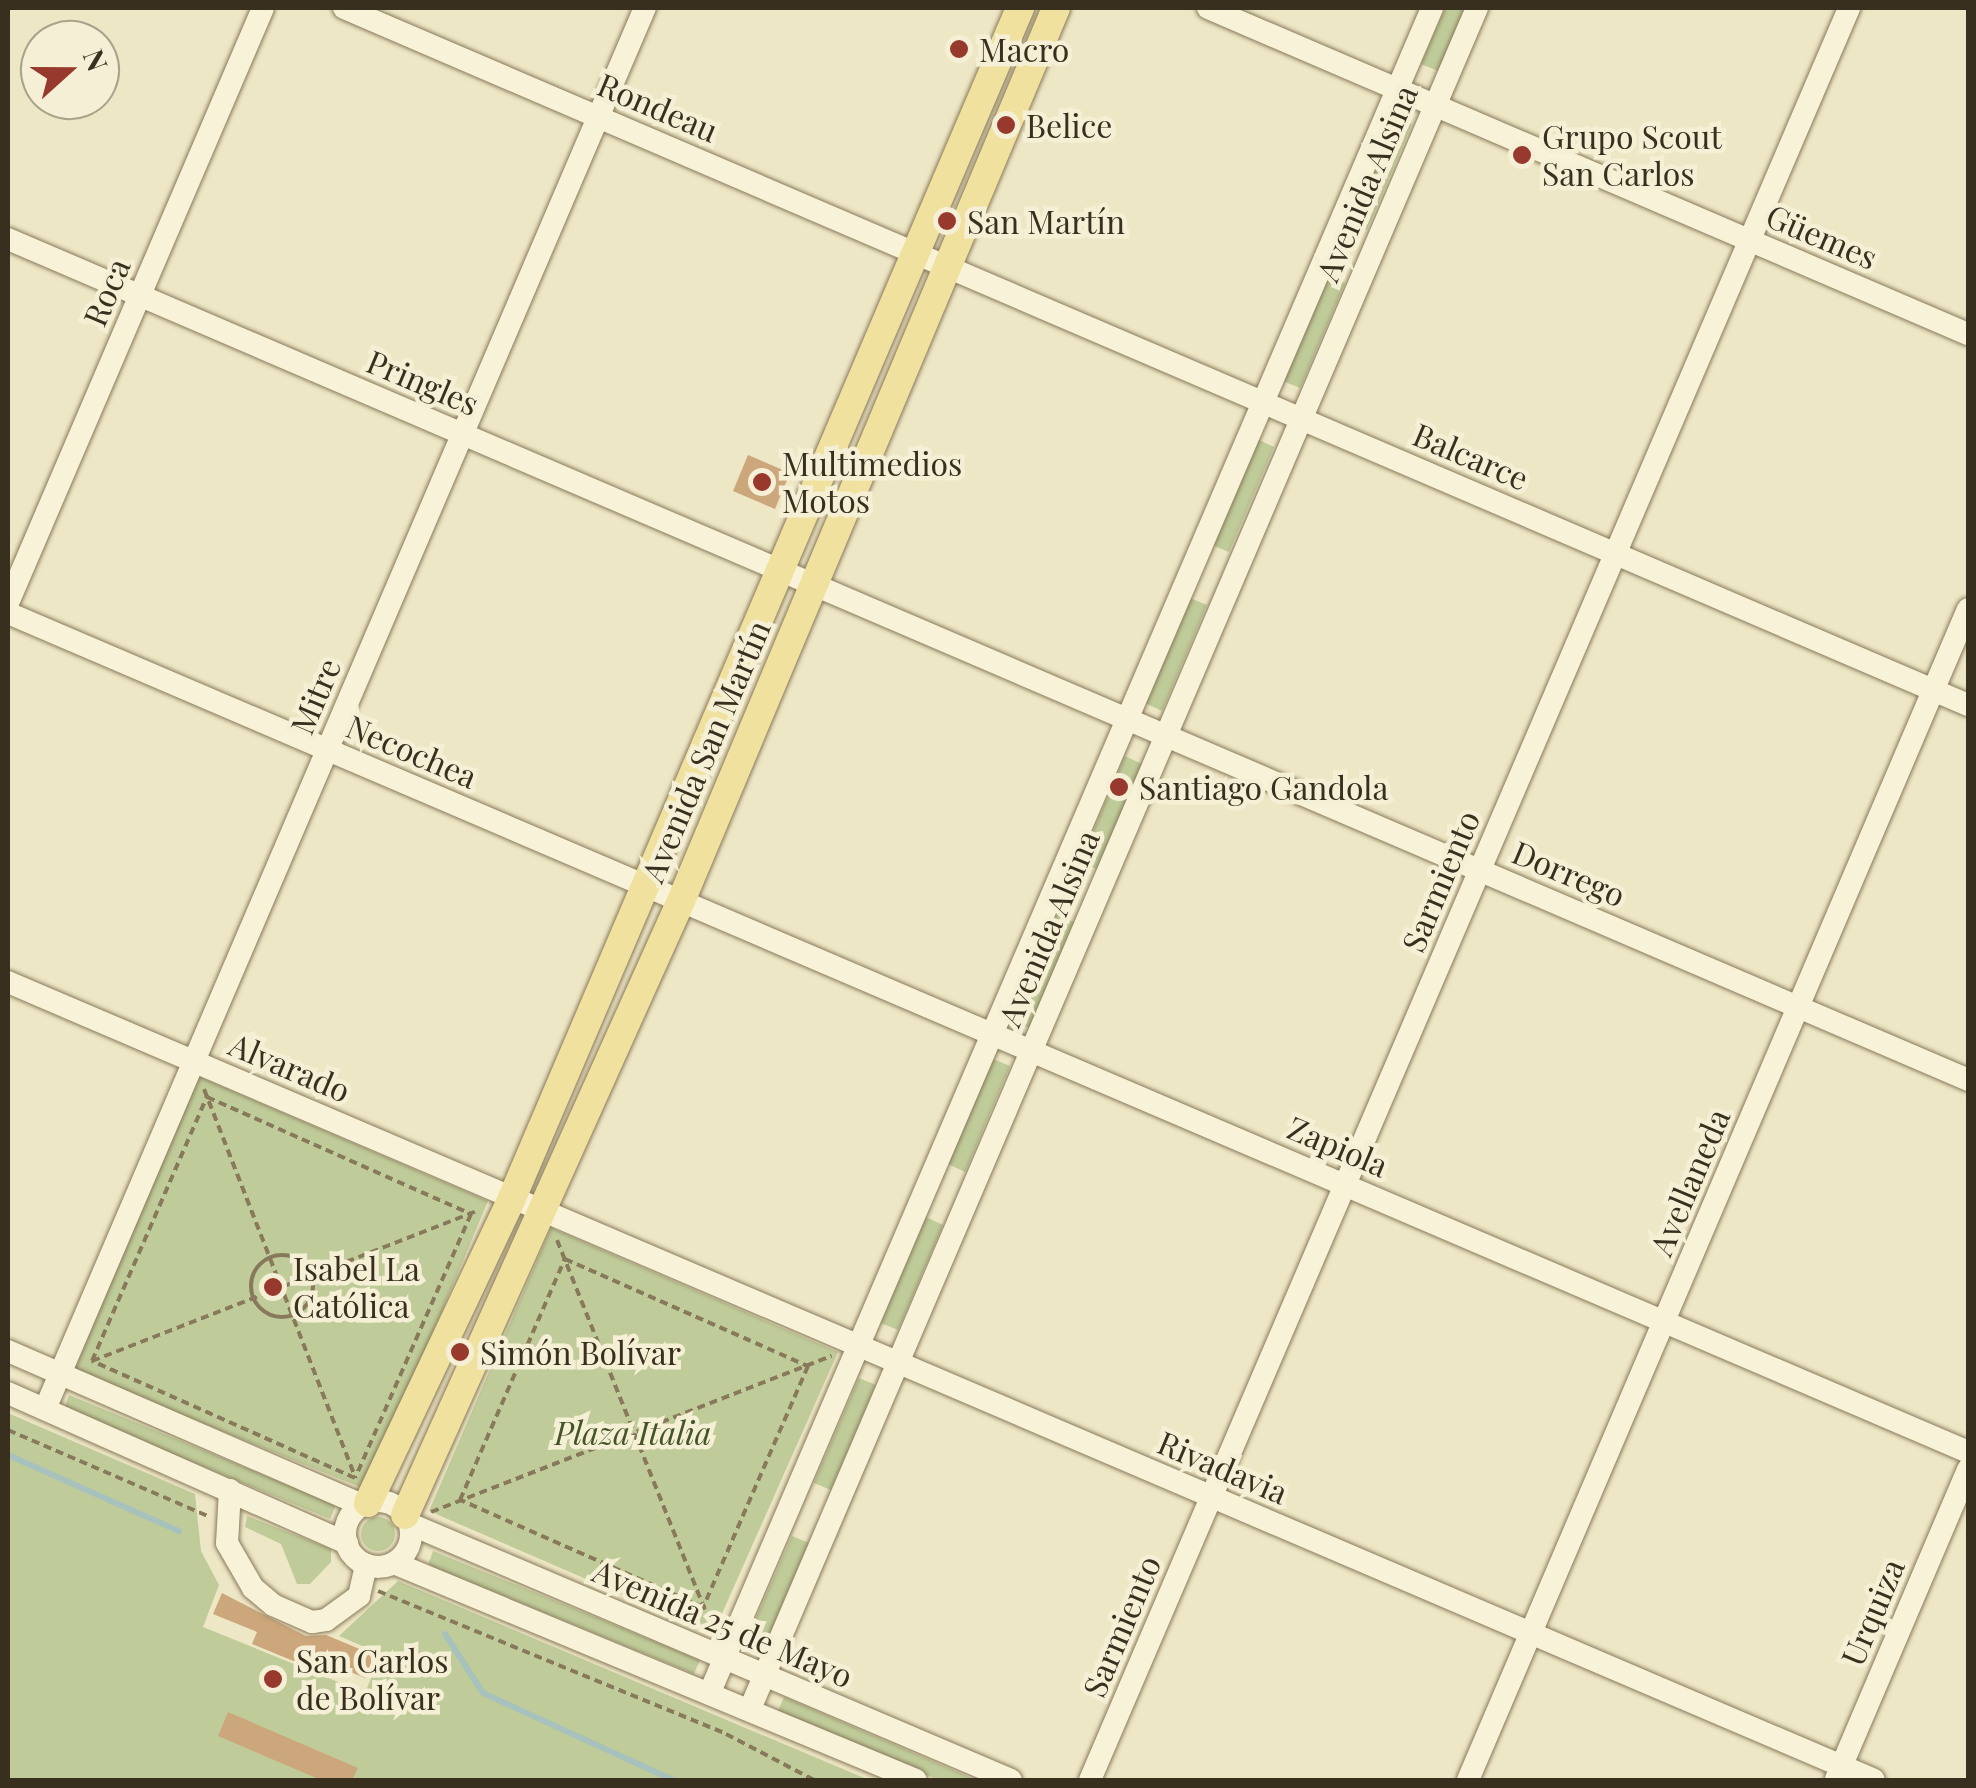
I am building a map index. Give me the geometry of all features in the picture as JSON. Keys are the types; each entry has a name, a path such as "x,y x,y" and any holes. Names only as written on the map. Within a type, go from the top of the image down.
{"main road":[{"name":"Avenida San Martín","path":"363,1497 512,1198 1020,8"},
{"name":"Avenida San Martín","path":"407,1520 681,901 1056,8"}],"street":[{"name":"Roca","path":"8,603 263,8"},
{"name":"Rondeau","path":"344,8 948,267"},
{"name":"Mitre","path":"44,1409 646,8"},
{"name":"Güemes","path":"1208,8 1968,334"},
{"name":"Avenida Alsina","path":"710,1692 1432,8"},
{"name":"Avenida Alsina","path":"750,1709 1477,8"},
{"name":"Sarmiento","path":"1090,1780 1849,8"},
{"name":"Pringles","path":"8,240 812,584"},
{"name":"Balcarce","path":"948,267 1968,705"},
{"name":"Dorrego","path":"812,584 1968,1080"},
{"name":"Avellaneda","path":"1468,1780 1968,609"},
{"name":"Necochea","path":"8,613 681,901"},
{"name":"Zapiola","path":"681,901 1968,1452"},
{"name":"Alvarado","path":"8,982 546,1212"},
{"name":"Rivadavia","path":"546,1212 1531,1634 1839,1774 1874,1780"},
{"path":"8,1351 363,1497 392,1504 407,1520 405,1553 394,1563 364,1576 348,1609 326,1620 292,1613 244,1576 227,1544 230,1490"},
{"path":"8,1394 347,1543"},
{"name":"Urquiza","path":"1839,1774 1968,1470"},
{"path":"363,1497 346,1528 347,1543 364,1576"},
{"name":"Avenida 25 de Mayo","path":"407,1520 1011,1780"},
{"path":"394,1563 916,1780"}],"path":[{"path":"193,1062 363,1497"},
{"path":"207,1097 470,1214"},
{"path":"92,1361 207,1097"},
{"path":"60,1374 512,1198"},
{"path":"546,1212 724,1659"},
{"path":"363,1497 470,1214"},
{"path":"294,1257 311,1276 311,1300 292,1316 266,1314 253,1298 252,1276 270,1258 294,1257"},
{"path":"565,1259 808,1366"},
{"path":"460,1500 565,1259"},
{"path":"407,1520 858,1346"},
{"path":"92,1361 363,1497"},
{"path":"703,1607 808,1366"},
{"path":"8,1430 226,1523"},
{"path":"460,1500 703,1607"},
{"path":"364,1576 708,1727 814,1780"}],"green space":[{"path":"1445,8 1465,8 1438,71 1421,64"},
{"path":"1395,117 1412,124 1367,230 1350,223"},
{"path":"1328,275 1345,283 1300,388 1283,381"},
{"path":"1257,439 1274,447 1229,552 1212,545"},
{"path":"1190,598 1207,605 1162,711 1145,703"},
{"path":"1125,756 1142,764 1097,869 1080,862"},
{"path":"1057,915 1074,922 1029,1028 1012,1021"},
{"path":"993,1059 1010,1066 965,1172 948,1164"},
{"path":"197,1076 488,1201 367,1490 74,1371"},
{"path":"926,1217 943,1225 898,1330 881,1323"},
{"name":"Plaza Italia","path":"551,1228 838,1352 713,1634 429,1511"},
{"path":"859,1378 876,1385 831,1490 814,1483"},
{"path":"69,1395 336,1505 330,1519 64,1409"},
{"path":"8,1413 195,1494 201,1551 219,1585 203,1627 365,1693 381,1654 339,1636 398,1581 869,1780 8,1780"},
{"path":"247,1516 331,1549 331,1562 310,1584 297,1584 281,1544 245,1527"},
{"path":"378,1517 390,1522 395,1534 390,1546 378,1551 366,1546 361,1534 366,1522"},
{"path":"792,1536 809,1543 764,1649 746,1641"},
{"path":"433,1551 700,1660 694,1674 428,1565"},
{"path":"784,1697 976,1780 938,1780 778,1711"}],"building":[{"name":"Multimedios Motos","path":"748,455 790,473 775,509 733,491"},
{"path":"222,1593 306,1636 326,1635 374,1655 365,1678 319,1659 315,1670 252,1644 257,1632 213,1614"},
{"path":"228,1712 358,1768 352,1780 321,1780 218,1736"}],"waterway":[{"path":"8,1455 179,1531"},
{"path":"445,1634 483,1693 673,1780"}],"place":[{"name":"Macro","path":"959,49"},
{"name":"Belice","path":"1006,125"},
{"name":"Grupo Scout San Carlos","path":"1522,155"},
{"name":"San Martín","path":"947,221"},
{"name":"Multimedios Motos","path":"762,482"},
{"name":"Santiago Gandola","path":"1119,787"},
{"name":"Isabel La Católica","path":"273,1287"},
{"name":"Simón Bolívar","path":"460,1352"},
{"name":"San Carlos de Bolívar","path":"273,1679"}]}
